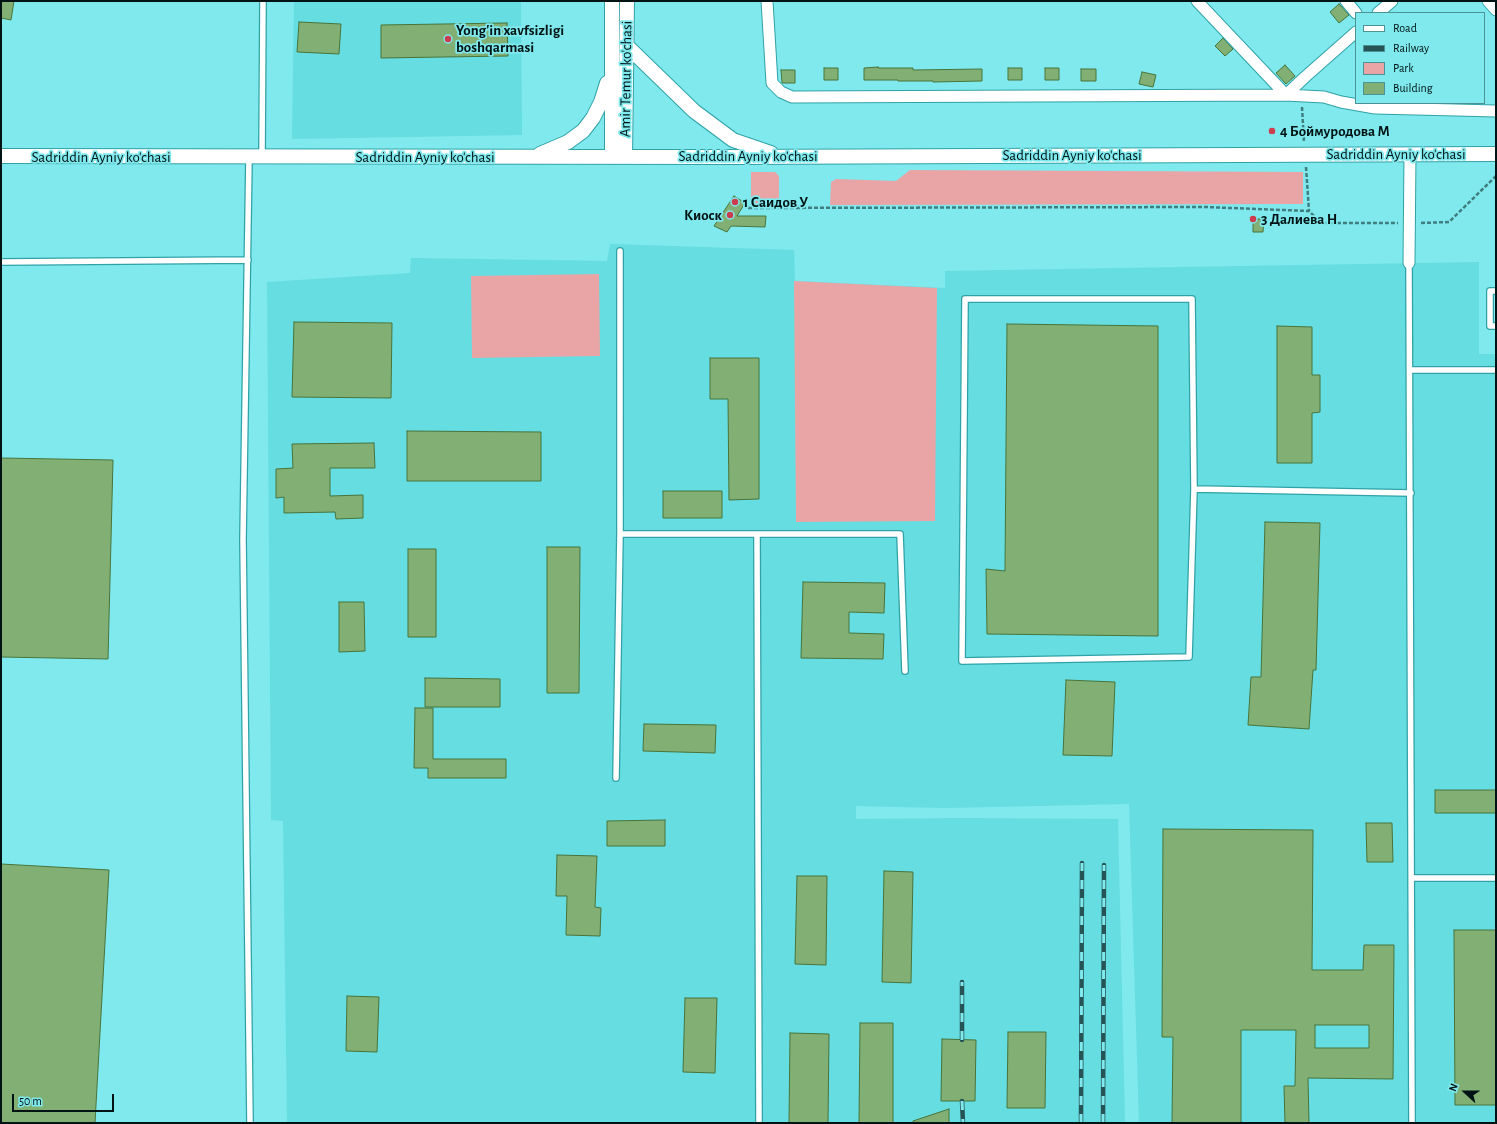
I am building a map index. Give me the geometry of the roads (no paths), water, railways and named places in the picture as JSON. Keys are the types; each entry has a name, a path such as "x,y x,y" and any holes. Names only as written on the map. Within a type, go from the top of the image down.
{"street":[{"name":"Amir Temur ko'chasi","path":"612,1 611,71 619,156"},
{"name":"Amir Temur ko'chasi","path":"619,156 627,46 627,1"},
{"path":"767,1 772,83 780,92 792,96 1286,96 1324,97 1341,102 1375,108 1496,111"},
{"path":"1197,1 1286,96"},
{"path":"1346,1 1355,12"},
{"path":"1379,12 1392,1"},
{"path":"1488,1 1496,10"},
{"path":"1286,96 1355,33"},
{"path":"627,46 694,112 733,140 779,156"},
{"path":"535,156 568,142 583,131 593,118 601,102 611,71"},
{"path":"1409,263 1410,154"},
{"name":"Sadriddin Ayniy ko'chasi","path":"1,156 256,157 1496,154"}],"lane":[{"path":"250,1123 242,539 248,260 256,157 263,1"},
{"path":"616,778 620,534 620,252"},
{"path":"1,262 248,260"},
{"path":"1409,263 1412,1123"},
{"path":"1496,291 1490,291 1490,326 1496,326"},
{"path":"965,299 1192,299 1194,489 1189,657 962,661 965,299"},
{"path":"1410,370 1496,370"},
{"path":"1194,489 1411,493"},
{"path":"620,534 900,534 905,671"},
{"path":"757,534 759,1123"},
{"path":"1412,878 1496,878"}],"railway":[{"path":"1081,1123 1082,863"},
{"path":"1103,1123 1104,865"},
{"path":"962,982 962,1040"},
{"path":"962,1101 963,1123"}],"place":[{"name":"Yong'in xavfsizligi boshqarmasi","path":"448,39"},
{"name":"4 Боймуродова М","path":"1272,131"},
{"name":"1 Саидов У","path":"735,202"},
{"name":"Киоск","path":"730,215"},
{"name":"3 Далиева Н","path":"1253,219"}]}
